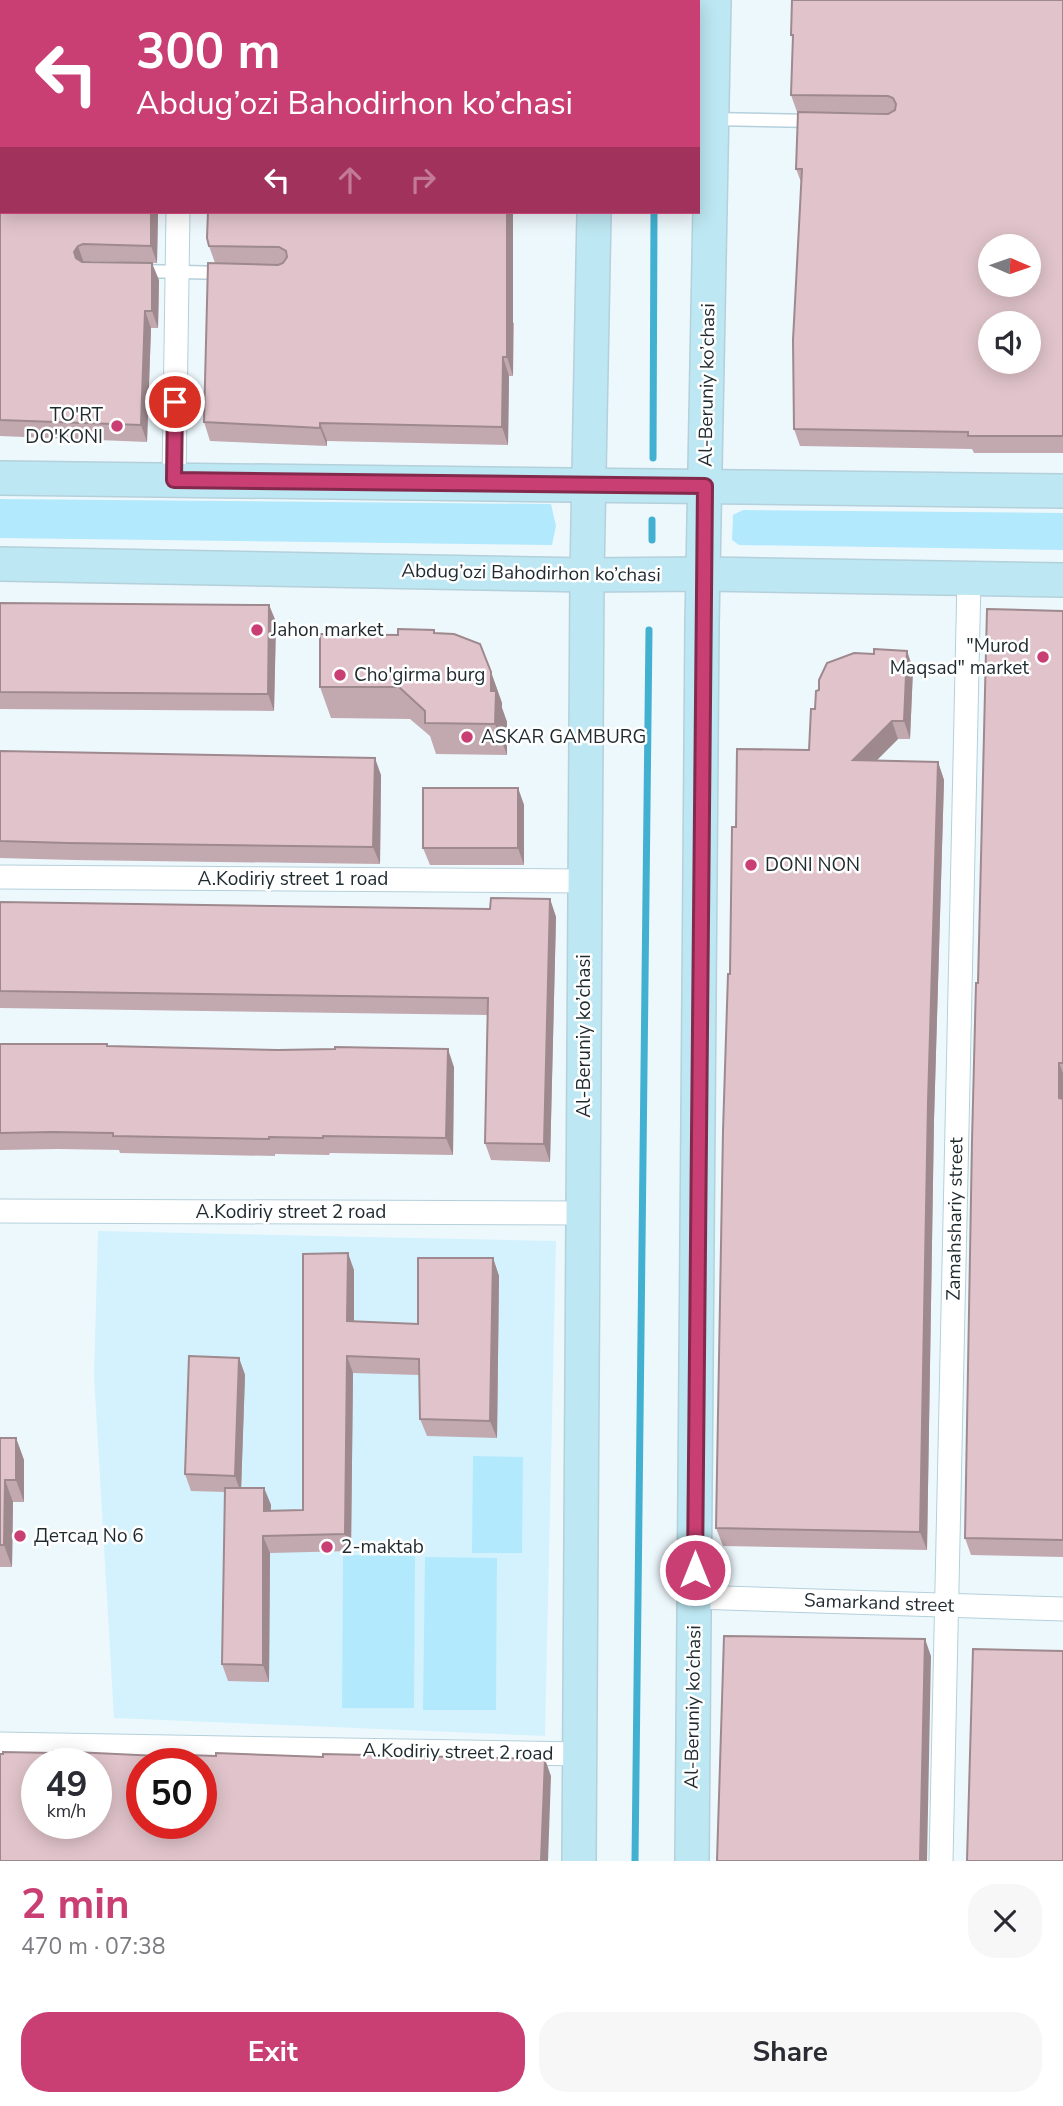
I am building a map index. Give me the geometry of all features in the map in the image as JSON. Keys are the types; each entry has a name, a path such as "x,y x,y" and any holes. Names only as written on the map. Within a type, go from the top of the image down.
{"main road":[{"name":"Al-Beruniy ko’chasi","path":"692,1861 705,486 714,0"},
{"name":"Al-Beruniy ko’chasi","path":"579,1861 587,575 594,214"},
{"path":"0,478 1063,491"},
{"name":"Abdug’ozi Bahodirhon ko’chasi","path":"0,564 587,575 704,574 1063,580"}],"street":[{"path":"174,480 178,214"},
{"name":"Zamahshariy street","path":"941,1861 969,578"},
{"name":"A.Kodiriy street 1 road","path":"0,877 585,881"},
{"name":"A.Kodiriy street 2 road","path":"0,1211 583,1213"},
{"name":"Samarkand street","path":"694,1597 1063,1609"},
{"name":"A.Kodiriy street 2 road","path":"0,1744 580,1754"}],"lane":[{"path":"712,119 824,121"},
{"path":"127,271 244,273"}],"shaded area":[{"path":"0,499 551,504 556,526 552,545 0,538"},
{"path":"743,510 1063,513 1063,550 739,545 732,540 733,515"},
{"name":"2-maktab","path":"98,1231 556,1241 545,1736 114,1718 94,1376"},
{"path":"473,1456 523,1457 522,1553 472,1553"},
{"path":"343,1555 415,1556 414,1708 342,1708"},
{"path":"425,1557 497,1558 496,1710 423,1710"}],"building":[{"path":"792,0 1063,0 1063,436 968,436 968,432 794,429 793,340 802,169 796,169 798,112 888,114 895,110 896,104 893,98 888,96 791,95"},
{"path":"0,214 151,214 151,246 83,244 74,252 76,258 82,262 152,263 152,311 145,311 141,425 0,420"},
{"path":"208,214 507,214 507,357 503,357 502,427 320,423 320,428 204,422 208,263 278,265 287,257 286,251 279,247 209,246"},
{"path":"0,603 269,605 268,694 0,692"},
{"path":"987,609 1063,611 1063,1063 1059,1063 1059,1098 1063,1099 1063,1540 965,1538 972,1141"},
{"path":"398,629 434,630 434,633 454,634 480,644 491,672 491,691 496,691 495,724 425,723 425,711 399,687 320,687 320,634 398,635"},
{"path":"874,649 907,651 904,721 892,721 853,760 938,762 920,1532 716,1528 723,1131 730,974 732,827 736,827 737,749 809,750 811,709 815,709 816,691 819,690 819,680 827,663 854,653 874,654"},
{"path":"0,751 375,758 373,847 0,841"},
{"path":"423,788 518,788 518,848 423,848"},
{"path":"491,898 550,899 544,1144 485,1143 488,998 0,991 0,902 490,909"},
{"path":"0,1044 107,1044 278,1050 335,1047 448,1049 446,1138 323,1136 269,1139 113,1136 113,1133 0,1133"},
{"path":"348,1253 347,1321 418,1324 418,1258 493,1258 490,1421 420,1419 419,1359 347,1356 345,1534 263,1536 263,1665 222,1664 225,1488 264,1488 264,1511 303,1510 303,1254"},
{"path":"189,1356 239,1358 235,1476 185,1474"},
{"path":"0,1438 16,1438 16,1480 5,1480 4,1545 0,1545"},
{"path":"724,1636 925,1639 920,1861 717,1861"},
{"path":"973,1649 1063,1651 1063,1861 967,1861"},
{"path":"21,1752 21,1839 112,1839 112,1754 126,1754 126,1839 217,1839 217,1753 545,1759 541,1861 0,1861 0,1754"}],"waterway":[{"path":"653,458 654,214"},
{"path":"652,520 652,540"},
{"path":"635,1861 649,630"}],"place":[{"name":"TO'RT DO'KONI","path":"117,426"},
{"name":"Jahon market","path":"257,630"},
{"name":"\"Murod Maqsad\" market","path":"1043,657"},
{"name":"Cho'girma burg","path":"340,675"},
{"name":"ASKAR GAMBURG","path":"467,737"},
{"name":"DONI NON","path":"751,865"},
{"name":"Детсад No 6","path":"20,1536"},
{"name":"2-maktab","path":"327,1547"}],"route":[{"path":"175,402 174,480 705,486 695,1570"}]}
